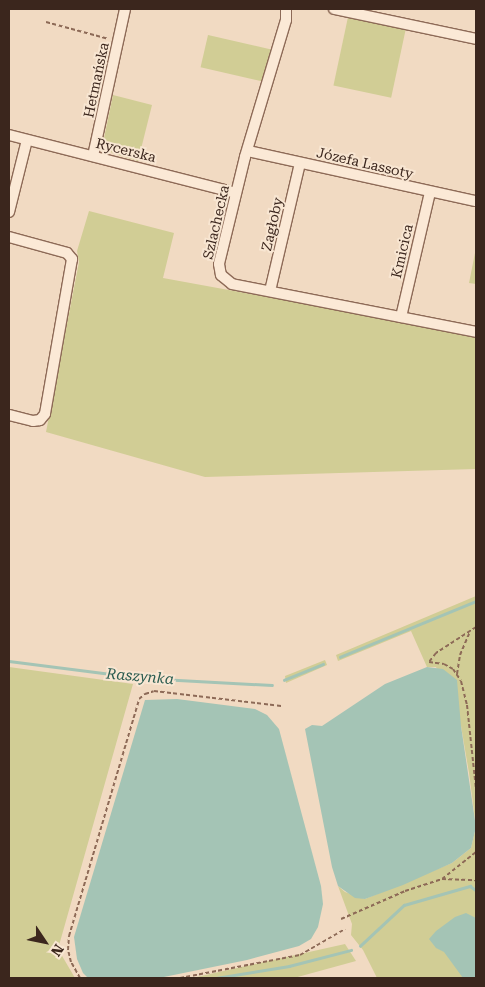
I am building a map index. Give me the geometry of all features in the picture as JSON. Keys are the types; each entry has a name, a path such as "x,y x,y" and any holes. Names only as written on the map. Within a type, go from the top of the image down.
{"street":[{"name":"Hetmańska","path":"93,156 125,9"},
{"name":"Szlachecka","path":"286,9 286,20 236,193 219,264 221,275 232,284 476,332"},
{"path":"334,9 476,40"},
{"name":"Rycerska","path":"9,135 236,193"},
{"path":"9,212 27,140"},
{"name":"Józefa Lassoty","path":"248,151 476,201"},
{"name":"Zagłoby","path":"270,292 300,162"},
{"name":"Kmicica","path":"401,317 430,192"},
{"path":"9,237 67,253 72,259 45,414 40,420 33,422 9,415"}],"path":[{"path":"46,22 118,41"},
{"path":"476,627 436,653 429,662 444,664 457,674 461,681 467,705 476,789"},
{"path":"457,674 460,655 470,631"},
{"path":"80,978 71,962 68,950 70,936 139,699 145,694 154,691 281,706"},
{"path":"442,879 476,852"},
{"path":"341,919 405,891 442,879 476,880"},
{"path":"180,978 300,955 345,929"}],"shaded area":[{"path":"348,17 406,29 391,98 333,85"},
{"path":"208,35 271,50 264,82 201,67"},
{"path":"113,95 152,105 138,161 112,153 103,143"},
{"path":"89,211 174,233 163,278 476,335 476,469 205,477 46,432 79,262 77,251"},
{"path":"476,248 476,284 469,283"},
{"path":"476,596 476,827 461,726 436,667 427,667 411,631 338,661 336,655"},
{"path":"325,660 327,665 286,683 285,676"},
{"path":"9,667 133,684 58,949 75,978 9,978"},
{"path":"427,667 443,669 457,680 461,726 476,827 471,848 452,863 403,885 365,899 355,898 338,886 332,867 305,729 312,725 322,726 385,684"},
{"path":"177,699 255,709 267,715 279,729 321,886 323,904 318,927 311,939 299,946 247,960 159,978 88,978 83,973 77,959 74,937 145,700"},
{"path":"476,827 476,978 377,978 363,950 351,935 352,924 338,886 345,892 365,899 452,863 471,848"},
{"path":"466,913 476,918 476,978 463,978 444,952 436,948 429,939 436,931 455,917"},
{"path":"345,944 356,961 294,978 192,978"}],"waterway":[{"name":"Raszynka","path":"340,657 476,601"},
{"name":"Raszynka","path":"9,661 142,678 272,685"},
{"name":"Raszynka","path":"284,680 323,664"},
{"path":"360,946 404,905 470,886 476,890"},
{"path":"216,978 289,966 351,950"}]}
